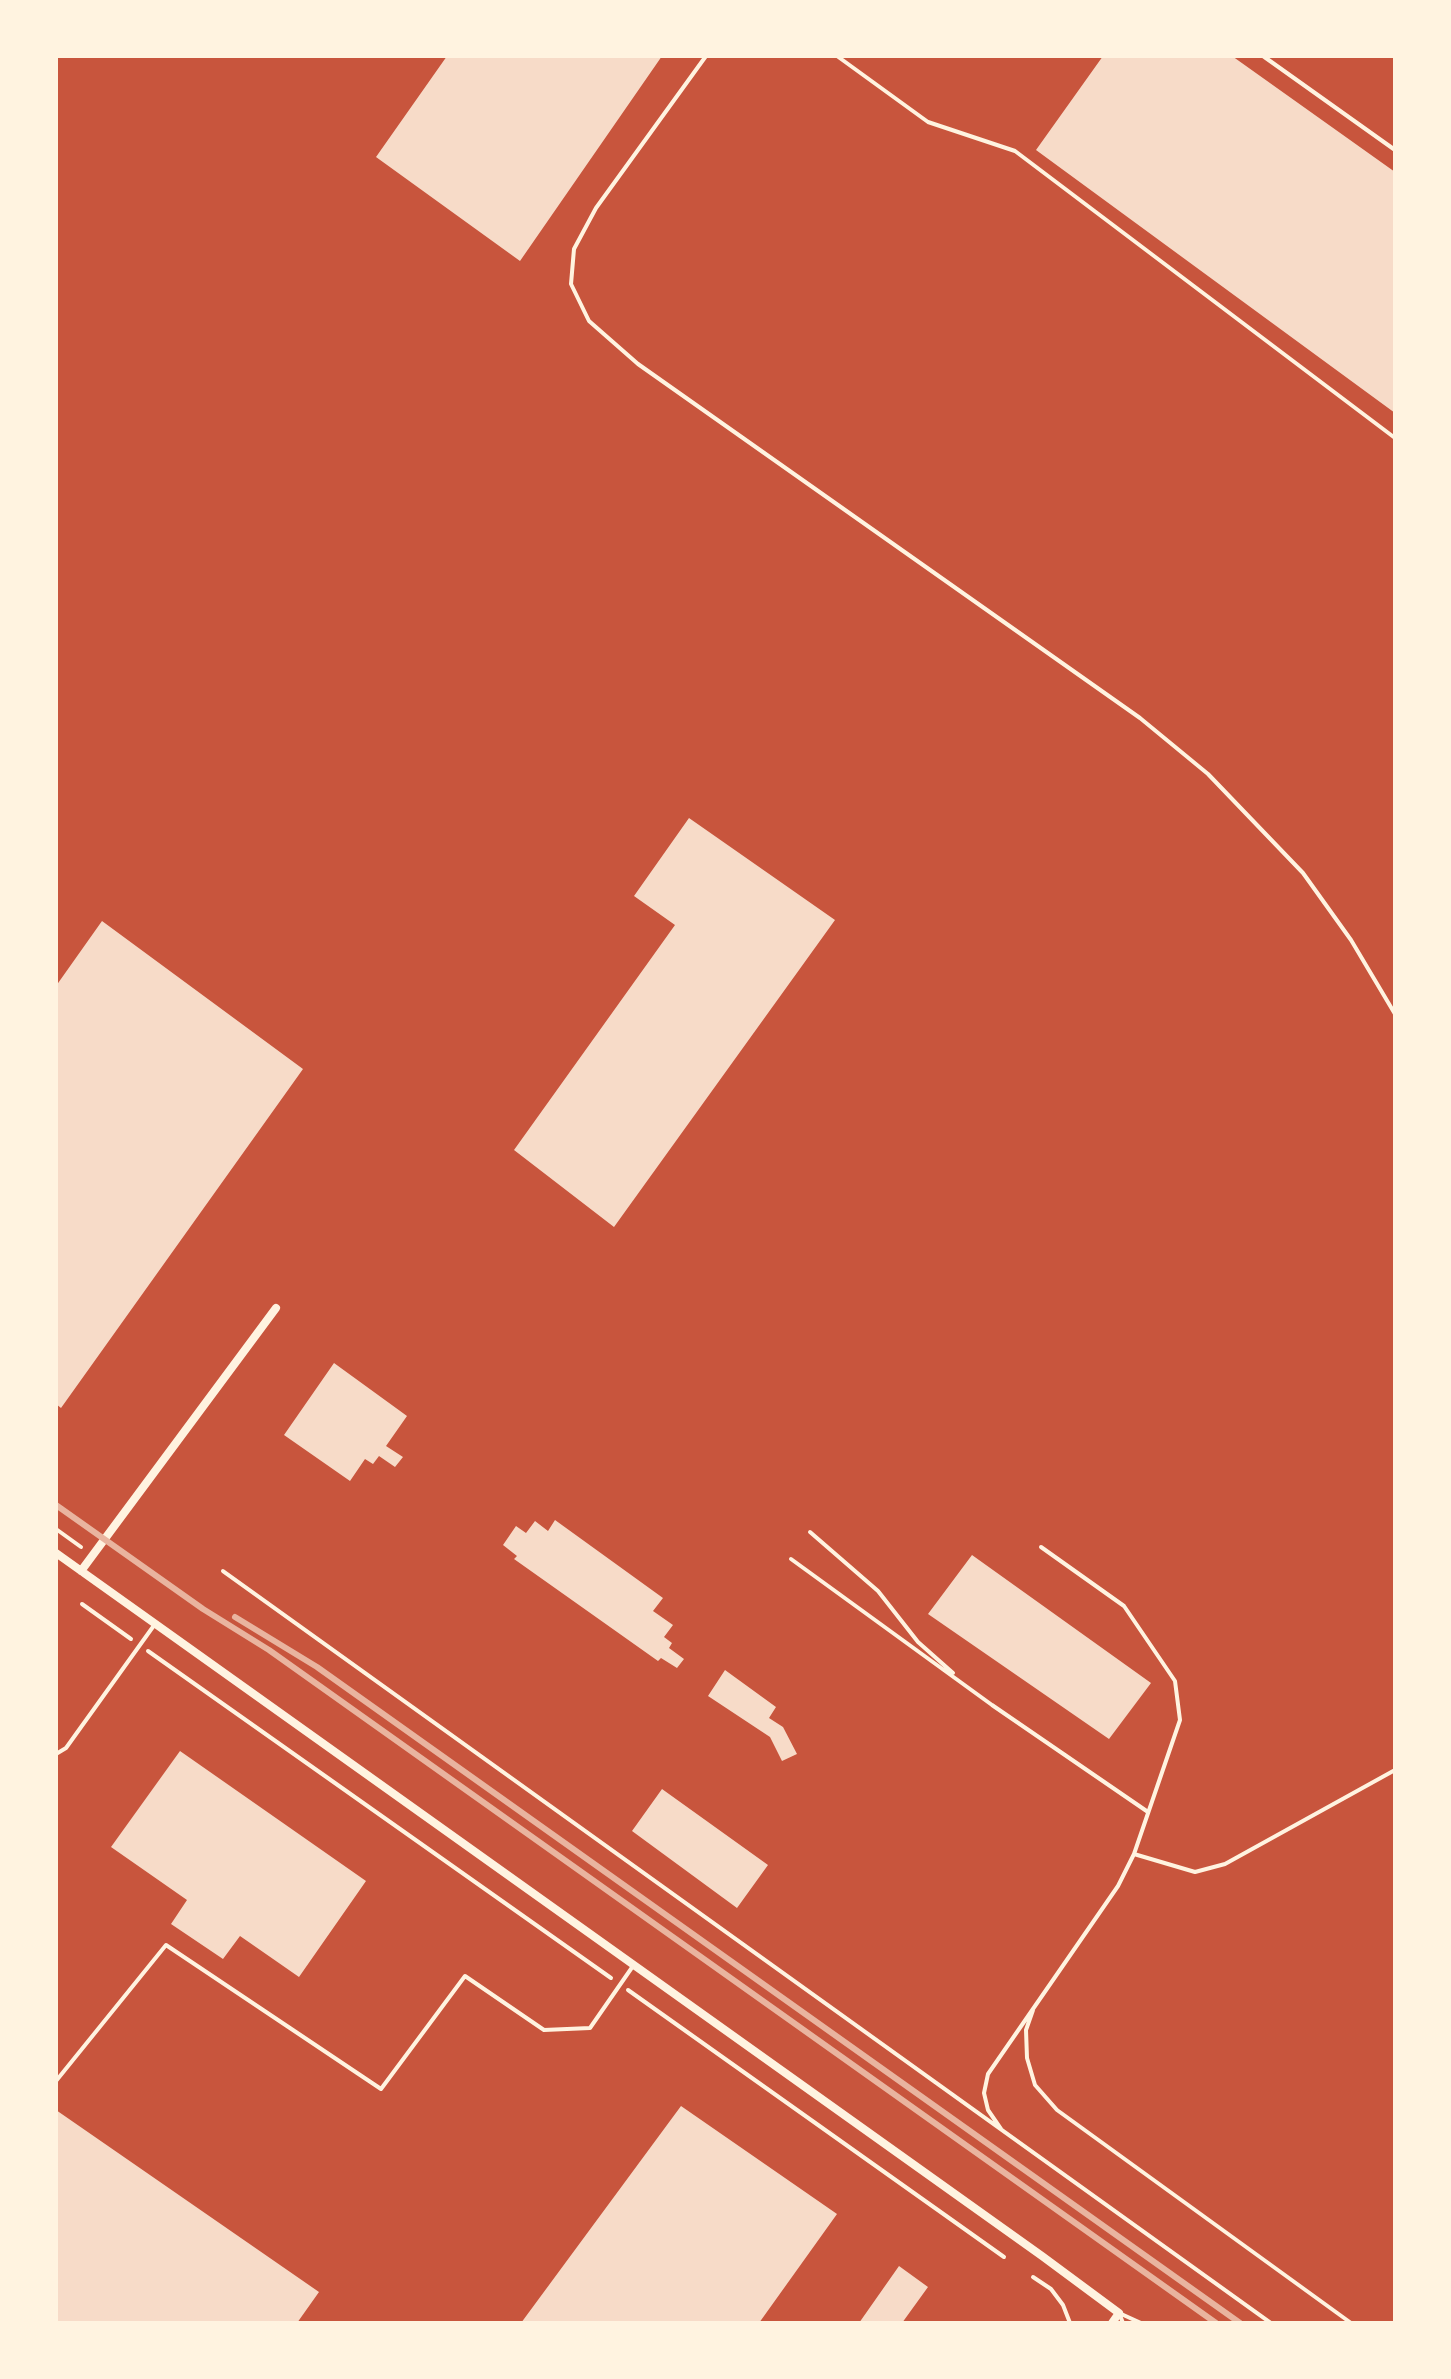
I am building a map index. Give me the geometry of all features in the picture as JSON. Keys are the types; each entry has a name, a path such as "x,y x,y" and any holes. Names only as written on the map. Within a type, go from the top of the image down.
{"street":[{"path":"81,1571 276,1308"},
{"path":"56,1553 1119,2313 1112,2323"}],"lane":[{"path":"706,56 596,208 574,249 571,284 589,321 638,364 1140,718 1208,774 1303,873 1351,940 1395,1014"},
{"path":"837,56 928,122 1015,151 1395,438"},
{"path":"1263,56 1395,150"},
{"path":"810,1532 878,1591 918,1642 992,1705"},
{"path":"1003,2131 988,2110 984,2093 988,2074 1118,1886 1134,1854 1180,1720 1175,1681 1124,1606 1041,1547"},
{"path":"791,1559 992,1705 1148,1812"},
{"path":"223,1571 1271,2323"},
{"path":"56,1754 66,1748 155,1624"},
{"path":"1134,1854 1195,1872 1225,1864 1395,1770"},
{"path":"56,2081 166,1945 381,2089 465,1976 544,2030 590,2028 633,1966"},
{"path":"1035,2006 1026,2030 1027,2058 1035,2085 1057,2110 1351,2323"},
{"path":"1119,2313 1123,2323"},
{"path":"1119,2313 1141,2323"}],"path":[{"path":"56,1529 93,1555"},
{"path":"82,1604 1004,2257"},
{"path":"1033,2277 1051,2289 1063,2305 1070,2323"}],"building":[{"path":"447,56 662,56 520,261 376,157"},
{"path":"1103,56 1232,56 1395,172 1395,413 1036,150"},
{"path":"689,818 835,920 614,1227 514,1150 675,925 634,896"},
{"path":"102,921 303,1069 61,1408 56,1404 56,986"},
{"path":"334,1363 407,1416 386,1446 403,1457 395,1467 379,1456 373,1464 365,1459 350,1481 284,1435"},
{"path":"555,1520 663,1598 653,1611 673,1625 664,1637 672,1643 669,1648 684,1659 677,1668 661,1658 658,1661 514,1559 517,1556 503,1545 516,1526 526,1533 535,1521 548,1531"},
{"path":"972,1555 1151,1683 1109,1739 928,1614"},
{"path":"725,1670 776,1707 769,1718 783,1727 797,1754 782,1761 770,1737 708,1696"},
{"path":"180,1751 366,1881 299,1977 240,1936 223,1959 171,1924 187,1900 111,1847"},
{"path":"662,1789 768,1865 737,1908 632,1831"},
{"path":"681,2106 837,2214 759,2323 521,2323"},
{"path":"56,2110 319,2292 297,2323 56,2323"},
{"path":"899,2266 928,2287 902,2323 859,2323"}],"railway":[{"path":"56,1505 203,1609 269,1650 1216,2323"},
{"path":"235,1617 317,1667 1240,2323"}]}
